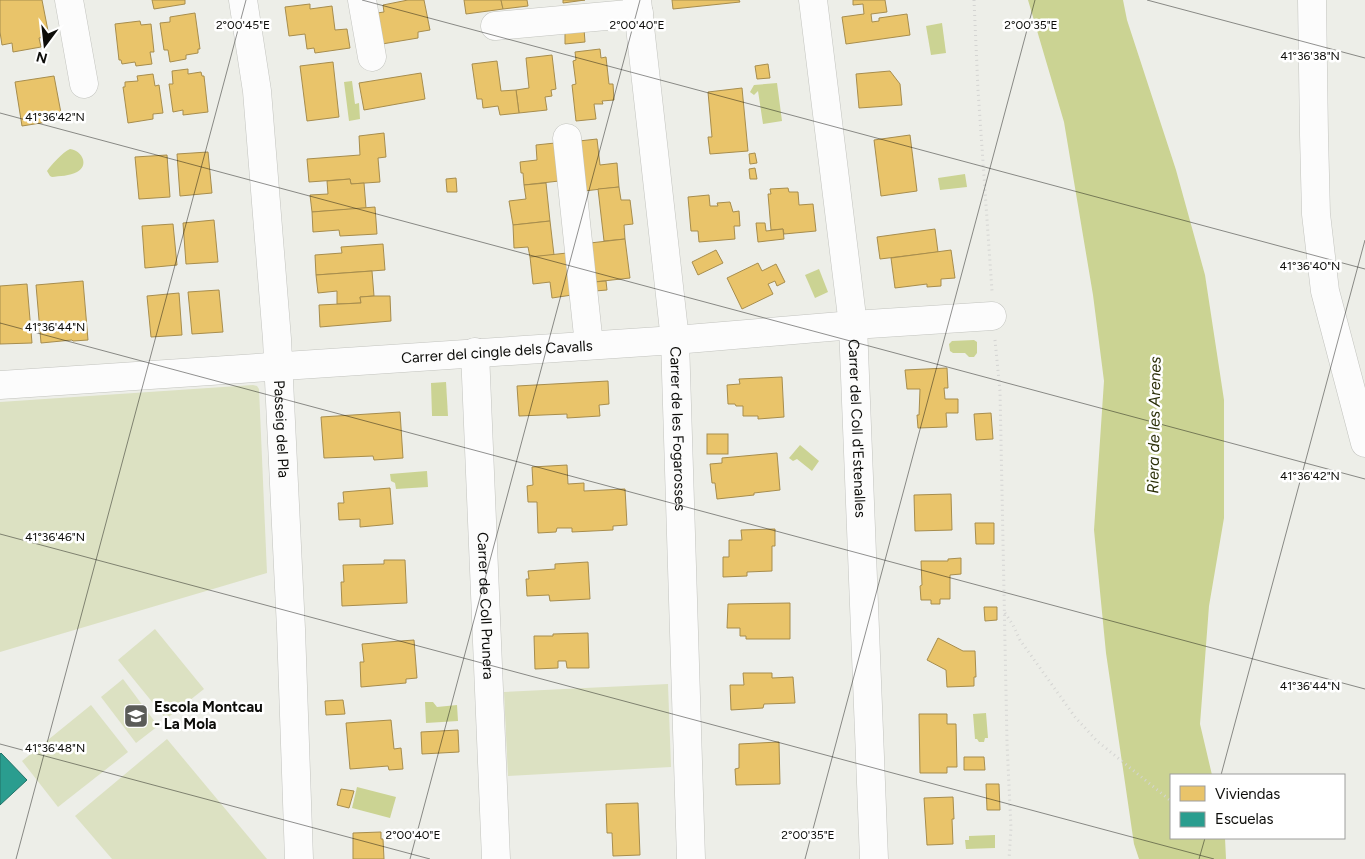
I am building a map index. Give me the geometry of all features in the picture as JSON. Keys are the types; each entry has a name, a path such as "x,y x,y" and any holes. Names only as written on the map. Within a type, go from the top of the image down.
{"street":[{"path":"69,0 84,84"},
{"name":"Passeig del Pla","path":"243,0 257,91 279,367 291,619 299,859"},
{"path":"362,0 372,57"},
{"name":"Carrer del Coll d'Estenalles","path":"813,0 853,325 874,859"},
{"path":"1312,0 1316,214 1326,291 1365,443"},
{"path":"495,26 638,6"},
{"name":"Carrer de les Fogarosses","path":"638,6 675,340 691,859"},
{"path":"567,138 589,345"},
{"name":"Carrer del cingle dels Cavalls","path":"0,385 675,340 853,325 992,316"},
{"name":"Carrer de Coll Prunera","path":"474,352 496,859"}],"path":[{"path":"974,0 978,90 993,299 992,316 1000,391 1010,828 1009,859"},
{"path":"1005,613 1020,640 1075,717 1097,742 1170,800"}],"shaded area":[{"path":"253,385 259,389 267,573 0,652 0,402"},
{"path":"155,629 204,689 166,719 118,660"},
{"path":"123,679 158,726 136,743 101,697"},
{"path":"668,684 671,767 508,776 504,692"},
{"path":"91,705 128,752 58,807 22,761"},
{"path":"167,739 267,859 112,859 75,816"}],"water":[{"name":"Riera de les Arenes","path":"1028,0 1123,0 1127,20 1176,170 1205,275 1224,400 1224,518 1209,606 1200,724 1212,774 1170,774 1170,839 1225,839 1226,859 1139,859 1134,844 1106,653 1094,530 1104,381 1093,295 1064,122"},
{"path":"942,23 946,53 931,55 926,26"},
{"path":"352,81 355,104 359,103 360,119 349,121 344,82"},
{"path":"777,83 782,121 763,124 758,91 754,95 750,92 754,85"},
{"path":"70,149 75,150 83,159 81,169 68,175 50,176 47,171 49,168"},
{"path":"965,174 967,187 940,190 938,178"},
{"path":"819,269 828,292 815,298 805,275"},
{"path":"974,340 977,342 977,353 974,357 969,357 965,353 953,353 950,351 949,344 952,341"},
{"path":"446,382 448,416 432,416 431,383"},
{"path":"800,445 819,461 812,471 797,459 793,461 789,458"},
{"path":"427,471 428,487 396,489 395,483 391,481 390,474"},
{"path":"425,702 433,702 437,707 457,705 458,721 426,723"},
{"path":"986,713 988,738 985,738 984,742 979,742 975,739 973,714"},
{"path":"357,787 396,797 390,818 352,808"},
{"path":"995,835 995,848 966,849 965,840 969,840 969,836"}],"building: Viviendas":[{"path":"0,0 42,0 49,36 39,38 41,47 13,52 12,43 2,45"},
{"path":"152,0 185,0 185,4 154,9"},
{"path":"408,0 424,0 430,30 418,32 418,38 382,44 377,13 384,12 383,5"},
{"path":"464,0 501,0 503,9 466,14"},
{"path":"501,0 527,0 528,6 503,9"},
{"path":"563,0 585,0 563,3"},
{"path":"672,0 739,0 740,2 673,9"},
{"path":"853,0 885,0 887,12 871,14 872,22 879,21 879,18 907,14 910,35 846,44 842,17 864,14 863,4 853,5"},
{"path":"310,4 310,9 332,6 335,30 347,29 350,48 315,53 314,48 307,49 305,34 289,36 285,7"},
{"path":"195,13 200,49 198,49 198,53 186,55 186,59 170,62 168,50 164,50 160,23 170,22 170,17"},
{"path":"140,21 141,25 151,24 154,52 150,52 152,64 136,66 135,62 122,64 121,60 119,60 115,24"},
{"path":"584,29 585,42 565,44 565,31"},
{"path":"600,49 601,58 606,57 609,84 613,84 614,100 602,101 603,104 594,104 596,119 576,121 572,85 576,84 573,61 576,60 575,52"},
{"path":"552,55 556,89 551,90 552,96 545,97 547,110 519,113 516,90 529,88 526,58"},
{"path":"497,61 501,91 516,90 519,113 500,115 498,106 483,108 482,99 477,99 472,64"},
{"path":"333,62 339,117 307,121 300,66"},
{"path":"768,64 770,78 757,79 755,66"},
{"path":"188,69 188,74 201,72 202,76 204,76 208,112 183,115 183,110 173,112 169,84 173,84 172,71"},
{"path":"890,71 900,84 902,105 859,108 856,74"},
{"path":"421,73 425,99 364,110 359,83"},
{"path":"153,74 155,86 159,85 163,113 153,114 153,119 128,123 123,87 125,87 125,82 138,81 137,76"},
{"path":"54,76 61,113 46,115 47,122 22,126 15,82"},
{"path":"742,88 748,151 710,154 708,137 712,137 708,92"},
{"path":"384,133 386,157 378,158 380,182 351,184 350,179 309,182 307,159 360,155 359,136"},
{"path":"910,135 917,191 881,196 874,140"},
{"path":"597,139 600,165 617,163 619,187 584,191 579,141"},
{"path":"555,143 559,181 524,185 520,162 537,160 536,145"},
{"path":"208,152 212,193 180,196 177,154"},
{"path":"755,153 757,163 750,164 749,154"},
{"path":"167,155 170,197 139,199 135,157"},
{"path":"755,168 757,179 750,179 749,169"},
{"path":"456,178 457,192 447,192 446,179"},
{"path":"350,179 351,184 364,183 366,208 312,212 310,195 328,194 327,181"},
{"path":"546,183 550,221 513,225 509,201 526,199 524,185"},
{"path":"619,187 621,200 630,200 633,224 624,225 625,239 604,241 598,189"},
{"path":"788,188 789,192 798,192 799,205 813,204 816,231 784,234 783,229 771,230 768,194 771,194 770,189"},
{"path":"709,195 710,206 718,206 717,203 730,202 733,212 739,211 740,226 734,226 735,239 699,242 698,231 691,231 688,197"},
{"path":"375,207 377,234 340,236 339,230 313,232 312,212"},
{"path":"214,220 218,262 186,264 183,223"},
{"path":"550,221 554,255 530,257 528,247 514,248 513,225"},
{"path":"756,223 765,223 766,231 783,229 784,239 758,242"},
{"path":"173,224 177,265 145,268 142,226"},
{"path":"935,229 938,252 880,259 877,237"},
{"path":"625,239 630,278 594,282 590,243"},
{"path":"383,244 385,270 316,275 315,255 342,253 341,247"},
{"path":"716,250 723,263 698,275 692,262"},
{"path":"951,250 955,278 941,279 941,286 927,287 927,284 895,288 891,258"},
{"path":"567,253 572,295 552,298 550,282 533,284 530,257"},
{"path":"758,263 762,271 776,264 785,282 777,286 775,281 768,284 773,294 742,309 727,278"},
{"path":"372,271 374,296 360,297 361,303 337,304 337,291 318,293 316,275"},
{"path":"83,281 88,340 41,343 36,285"},
{"path":"606,281 607,290 595,291 594,282"},
{"path":"27,284 32,343 0,344 0,286"},
{"path":"219,290 223,332 192,334 188,292"},
{"path":"179,293 182,335 151,337 147,296"},
{"path":"390,296 391,321 320,327 319,305 361,303 360,297"},
{"path":"947,368 948,388 944,388 945,399 958,399 958,413 946,413 947,427 918,428 917,415 919,415 920,389 907,389 905,370"},
{"path":"782,377 784,417 758,419 758,416 743,416 743,406 728,404 727,385 740,384 739,379"},
{"path":"608,381 609,404 599,405 600,416 567,418 567,414 519,416 517,386"},
{"path":"400,412 403,458 374,460 373,456 324,458 321,417"},
{"path":"991,413 993,439 976,440 974,414"},
{"path":"707,434 728,434 728,454 707,454"},
{"path":"777,453 780,490 717,499 715,483 712,483 710,464 722,463 722,458"},
{"path":"567,465 568,484 584,483 584,491 625,489 627,525 613,526 613,530 572,532 572,528 557,528 556,532 538,533 537,502 528,502 527,486 533,485 532,467"},
{"path":"390,488 393,524 360,527 360,519 339,520 338,503 344,503 343,492"},
{"path":"951,494 952,530 915,531 914,495"},
{"path":"975,523 994,523 994,544 976,544"},
{"path":"775,529 775,546 772,546 772,571 747,572 747,576 723,577 723,557 729,557 729,540 742,540 741,530"},
{"path":"961,558 961,574 950,575 950,599 940,599 940,604 931,604 931,600 921,600 921,561 948,561 948,559"},
{"path":"384,560 405,560 407,603 342,606 341,582 344,582 343,565 384,564"},
{"path":"588,562 590,599 550,601 549,595 527,596 526,579 529,579 528,571 555,569 555,564"},
{"path":"790,603 790,639 746,639 746,636 740,636 740,628 727,628 728,604"},
{"path":"984,607 997,607 997,620 985,621"},
{"path":"588,633 589,668 567,668 566,661 558,661 558,668 535,669 534,636"},
{"path":"938,638 963,651 975,651 976,677 974,677 974,686 947,687 946,670 927,660"},
{"path":"414,640 417,678 406,679 406,683 361,687 360,662 364,662 362,644"},
{"path":"743,673 772,673 772,678 793,677 795,703 764,704 763,708 731,710 730,685 744,685"},
{"path":"343,700 345,714 326,715 325,701"},
{"path":"919,714 947,714 947,724 956,724 957,767 947,767 947,773 920,773"},
{"path":"391,720 394,749 401,748 403,769 389,770 388,766 350,769 346,723"},
{"path":"458,730 459,752 422,754 421,732"},
{"path":"779,742 780,784 736,785 735,769 739,768 739,744"},
{"path":"964,757 984,757 985,770 964,770"},
{"path":"986,784 999,784 1000,810 987,810"},
{"path":"341,789 354,791 349,808 337,805"},
{"path":"953,797 953,844 927,845 924,798"},
{"path":"638,803 640,855 613,856 612,833 607,833 606,804"},
{"path":"381,832 384,859 353,859 353,833"}],"building: Escuelas":[{"path":"0,754 27,780 0,805"}],"place":[{"name":"Escola Montcau - La Mola","path":"136,716"}]}
